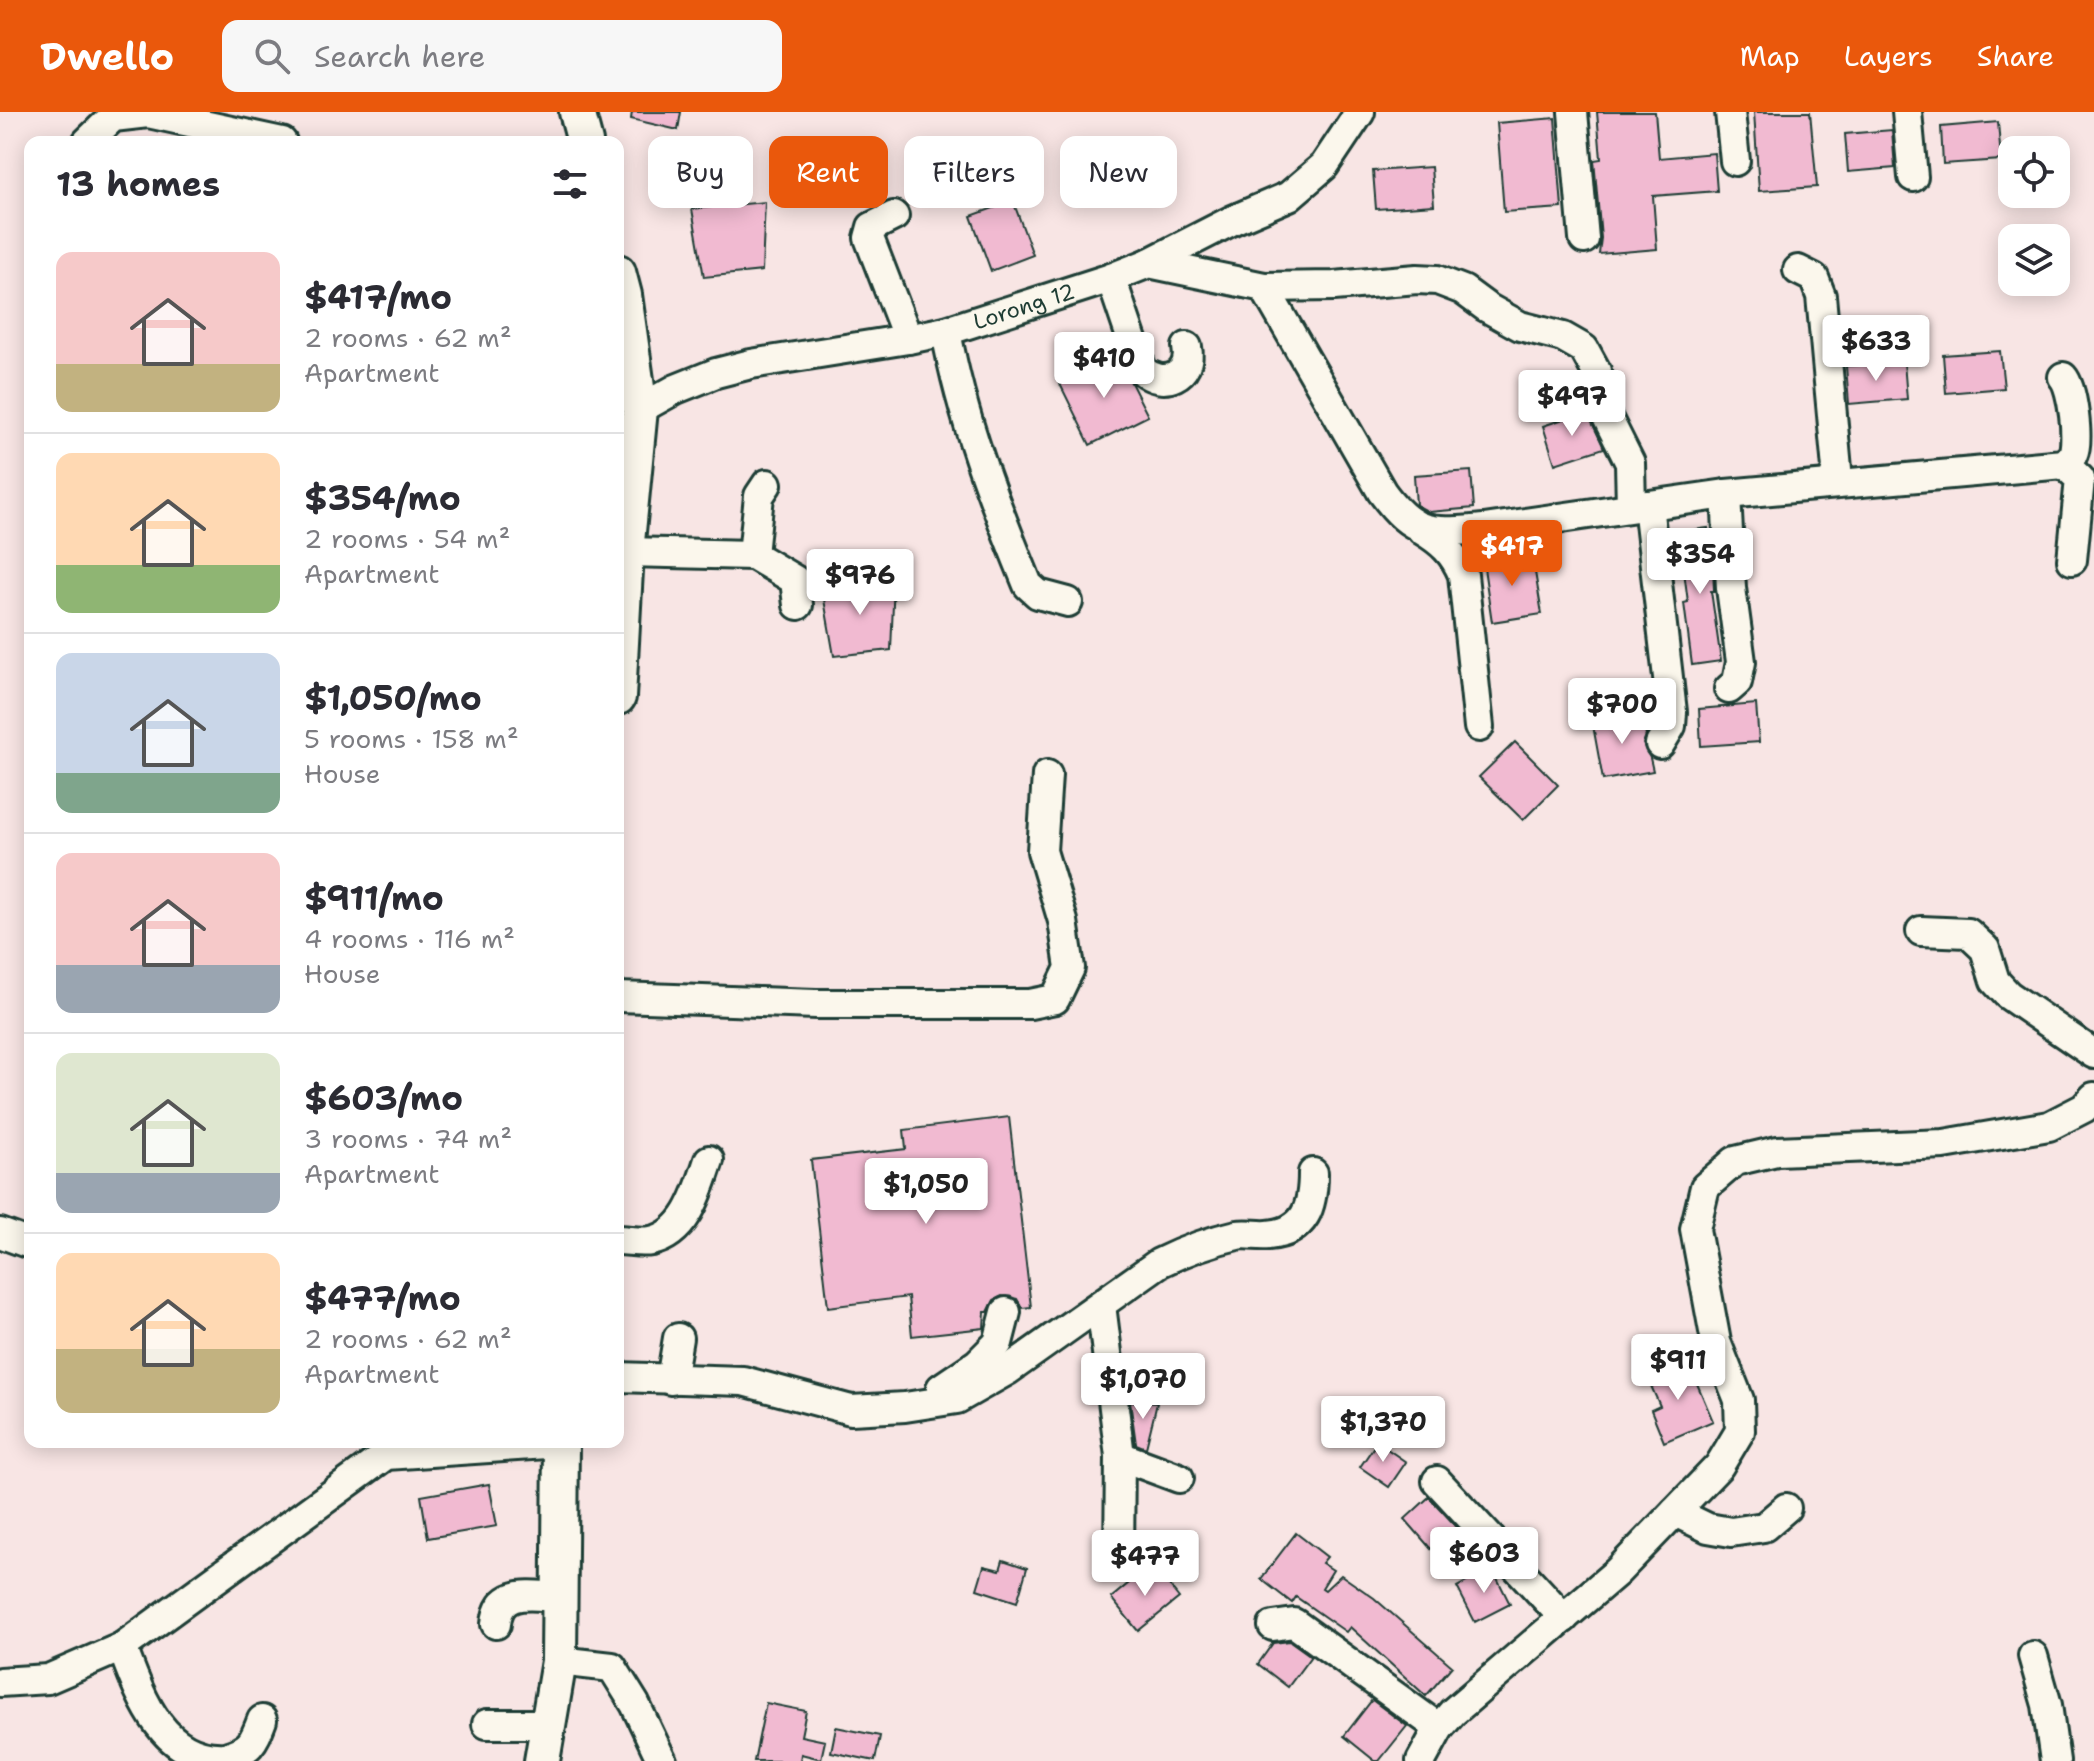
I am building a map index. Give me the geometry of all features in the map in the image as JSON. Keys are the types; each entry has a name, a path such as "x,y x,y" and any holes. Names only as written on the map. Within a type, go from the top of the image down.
{"main road":[{"path":"577,112 583,136"},
{"path":"624,295 640,409 624,566"},
{"path":"542,1761 559,1661 561,1448"}],"street":[{"name":"Lorong 12","path":"640,409 676,389 716,373 751,364 946,331 1149,263 1233,220 1289,196 1324,166 1360,112"},
{"path":"1573,112 1584,239"},
{"path":"1730,112 1735,161"},
{"path":"1907,112 1913,177"},
{"path":"93,136 113,117 148,113 254,136"},
{"path":"894,216 872,227 869,238 908,339"},
{"path":"1149,263 1264,287 1437,280 1463,290 1520,326 1563,337 1584,349 1596,371 1605,413 1630,463 1639,505 1672,712 1671,726 1660,744"},
{"path":"1798,270 1814,278 1821,296 1837,469 1832,484"},
{"path":"1111,278 1142,370 1157,378 1177,375 1186,368 1189,358 1187,347"},
{"path":"1264,287 1382,492 1398,514 1456,558 1463,575 1479,727"},
{"path":"946,331 959,396 978,460 1028,585 1038,594 1068,602"},
{"path":"1422,530 1484,529 1726,494 2064,464 2073,456 2074,447 2073,397 2063,377"},
{"path":"2064,464 2080,479 2072,560"},
{"path":"753,555 759,496 767,484"},
{"path":"1726,494 1731,588 1741,662 1737,682 1729,689"},
{"path":"626,552 753,555 795,580 798,605"},
{"path":"624,997 816,1004 1030,1004 1055,999 1070,968 1063,921 1042,851 1047,775"},
{"path":"1921,931 1968,933 1985,949 1995,981 2008,995 2094,1054"},
{"path":"1421,1761 1439,1728 1453,1712 1617,1572 1719,1466 1740,1431 1739,1400 1716,1342 1695,1229 1705,1187 1735,1161 1777,1151 1944,1144 2049,1126 2084,1108 2094,1097"},
{"path":"624,1240 649,1241 667,1236 684,1218 709,1160"},
{"path":"624,1377 743,1381 851,1410 905,1407 957,1399 1008,1370 1159,1263 1185,1250 1239,1235 1289,1232 1305,1217 1313,1192 1313,1173"},
{"path":"0,1233 24,1242"},
{"path":"1101,1305 1120,1456 1119,1558"},
{"path":"905,1407 945,1386 978,1363 998,1343 1006,1312"},
{"path":"671,1380 678,1338"},
{"path":"0,1682 48,1679 122,1647 383,1448"},
{"path":"1120,1456 1179,1478"},
{"path":"1437,1481 1564,1618"},
{"path":"1675,1512 1708,1528 1731,1532 1764,1527 1786,1508"},
{"path":"496,1624 502,1604 512,1598 523,1595 558,1597"},
{"path":"1273,1626 1294,1623 1439,1728"},
{"path":"122,1647 149,1719 170,1742 189,1756 219,1758 244,1751 254,1740 262,1720"},
{"path":"2033,1656 2047,1705 2055,1761"},
{"path":"559,1661 612,1667 635,1704 662,1761"},
{"path":"487,1724 549,1724"}],"building":[{"path":"632,112 681,112 678,130 631,119"},
{"path":"1597,112 1655,112 1659,158 1714,153 1717,191 1653,196 1657,249 1599,254 1601,238 1594,160 1601,159"},
{"path":"1754,112 1810,112 1817,187 1759,191"},
{"path":"1555,118 1562,208 1504,212 1497,123"},
{"path":"1998,122 1998,160 1943,164 1941,127"},
{"path":"1892,130 1895,168 1848,172 1845,134"},
{"path":"1431,167 1434,205 1376,209 1373,171"},
{"path":"765,202 762,271 704,277 692,209 753,208 753,203"},
{"path":"993,208 1016,208 1033,255 991,271 971,216"},
{"path":"2000,351 2004,388 1946,393 1943,355"},
{"path":"1117,355 1148,416 1090,445 1060,384"},
{"path":"1904,362 1907,399 1849,404 1846,366"},
{"path":"1587,411 1604,448 1555,464 1543,426"},
{"path":"1471,471 1474,508 1429,512 1416,505 1414,475"},
{"path":"1708,528 1713,567 1714,591 1711,591 1721,661 1692,665 1679,532"},
{"path":"1532,554 1542,614 1492,622 1483,561"},
{"path":"894,581 891,650 834,656 822,588"},
{"path":"1756,704 1759,742 1701,746 1699,709"},
{"path":"1641,711 1646,735 1643,744 1653,771 1603,780 1592,720"},
{"path":"1515,742 1558,785 1523,820 1479,777"},
{"path":"1009,1117 1031,1307 1022,1308 1017,1299 1002,1296 994,1300 985,1312 984,1328 912,1336 908,1297 828,1307 811,1160 906,1149 904,1130"},
{"path":"1687,1360 1713,1421 1664,1442 1651,1410 1660,1406 1647,1377"},
{"path":"1130,1401 1157,1403 1146,1448 1136,1444"},
{"path":"1377,1442 1406,1462 1389,1487 1360,1467"},
{"path":"489,1484 497,1526 428,1538 421,1496"},
{"path":"1429,1497 1463,1534 1449,1548 1442,1540 1431,1549 1405,1519"},
{"path":"1296,1533 1327,1557 1322,1563 1333,1570 1322,1588 1325,1590 1341,1575 1374,1598 1452,1666 1426,1696 1350,1627 1346,1632 1296,1597 1292,1603 1261,1579"},
{"path":"1003,1560 1027,1568 1017,1602 977,1589 984,1566 1000,1570"},
{"path":"1152,1564 1179,1598 1138,1631 1111,1598"},
{"path":"1492,1568 1510,1604 1475,1622 1457,1587"},
{"path":"1290,1641 1311,1656 1288,1687 1258,1664 1273,1643"},
{"path":"1372,1700 1407,1726 1379,1761 1344,1736"},
{"path":"766,1703 806,1711 801,1736 825,1741 821,1759 801,1754 800,1761 754,1761"},
{"path":"836,1727 880,1736 875,1761 831,1752"}]}
